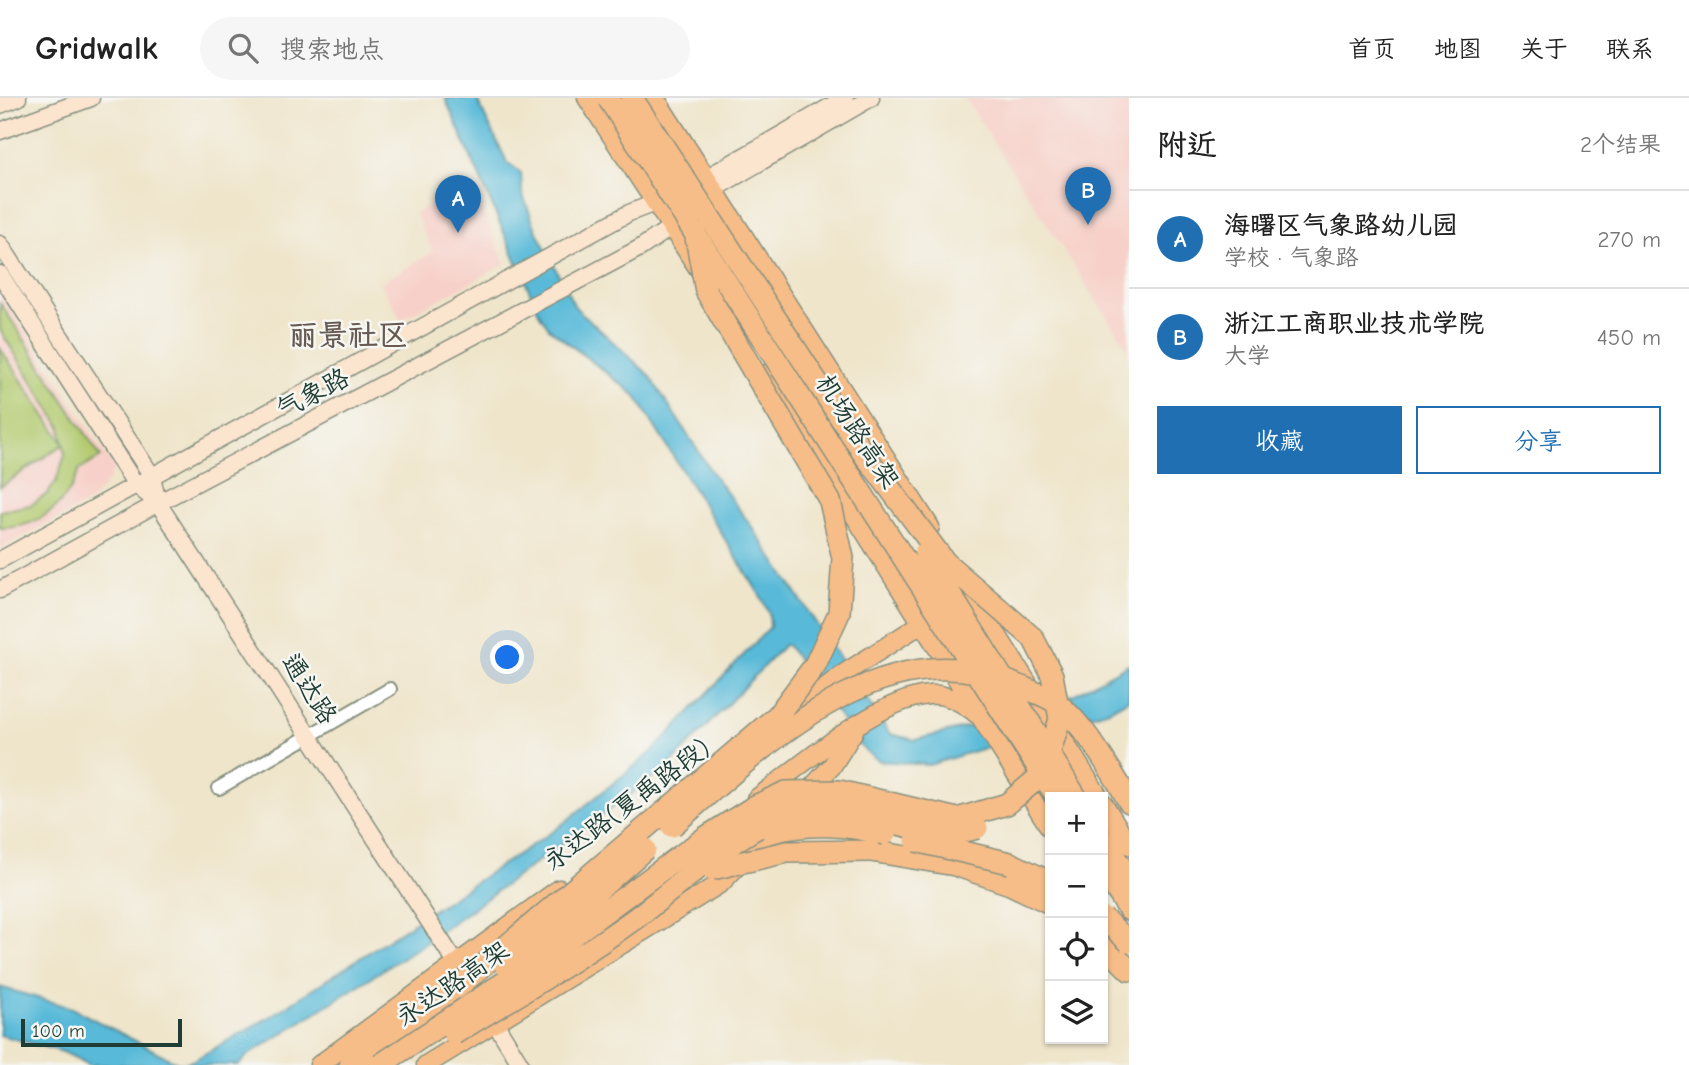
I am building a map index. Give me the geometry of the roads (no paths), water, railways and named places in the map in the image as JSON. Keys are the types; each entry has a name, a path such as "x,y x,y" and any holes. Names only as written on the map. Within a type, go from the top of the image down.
{"highway":[{"name":"机场路高架","path":"608,98 1054,792"},
{"name":"机场路高架","path":"632,98 861,450 1073,792"},
{"path":"457,988 777,716 815,665 839,613 843,558 830,501 706,291 695,232"},
{"path":"405,1065 631,921 760,825 798,811 821,807 942,833 970,830 996,821 1037,792 1060,719 1052,675 1033,638 945,562 861,450"},
{"path":"457,988 507,964 550,933 799,720 852,690 906,670 963,670 995,675 1056,703 1090,738 1129,802"},
{"path":"557,947 706,838 755,806 786,792 839,791 957,819 1007,804 1037,779 1048,758"},
{"path":"739,841 795,826 834,824 1010,863 1045,880"},
{"path":"1108,847 1129,879"},
{"path":"557,947 675,884 725,863 787,852 871,851 955,865 1010,884 1045,901"},
{"path":"1108,877 1129,910"},
{"path":"1105,918 1129,942"},
{"name":"永达路高架","path":"380,1065 557,947"},
{"path":"1108,948 1129,970"},
{"name":"永达路高架","path":"350,1065 457,988"}],"main road":[{"path":"587,98 924,624 1045,820"},
{"path":"655,98 1096,792"},
{"name":"永达路(夏禹路段)","path":"319,1065 458,966 840,676 924,624 967,587"},
{"path":"883,710 895,693 946,659"},
{"path":"391,1065 483,1004 850,730 883,710 915,698 943,695 971,710 986,722"},
{"path":"426,1065 721,883 832,766 850,730"},
{"path":"1108,811 1129,845"},
{"path":"1104,918 1129,957"}],"street":[{"path":"0,105 18,98"},
{"path":"0,131 91,98"},
{"path":"710,183 845,98"},
{"path":"710,183 871,98"},
{"name":"气象路","path":"0,560 629,213 710,183"},
{"name":"气象路","path":"0,590 673,229 710,183"},
{"name":"通达路","path":"0,244 152,476 158,503"},
{"name":"通达路","path":"0,274 136,485 158,503 311,736 521,1065"},
{"path":"219,788 390,689"}],"water":[{"path":"445,98 476,98 507,162 521,173 522,193 537,232 575,307 649,375 890,734 915,740 976,725 1073,695 1129,664 1129,699 1109,710 929,765 880,761 865,751 787,645 784,645 667,768 419,947 247,1056 239,1065 90,1065 63,1052 0,1035 0,987 72,1008 182,1064 192,1061 273,1015 555,830 652,752 770,627 769,613 761,597 635,395 550,329 541,317"}],"place":[{"name":"浙江工商职业技术学院","path":"1088,225"},
{"name":"海曙区气象路幼儿园","path":"458,233"}],"district":[{"name":"丽景社区","path":"348,335"}]}
